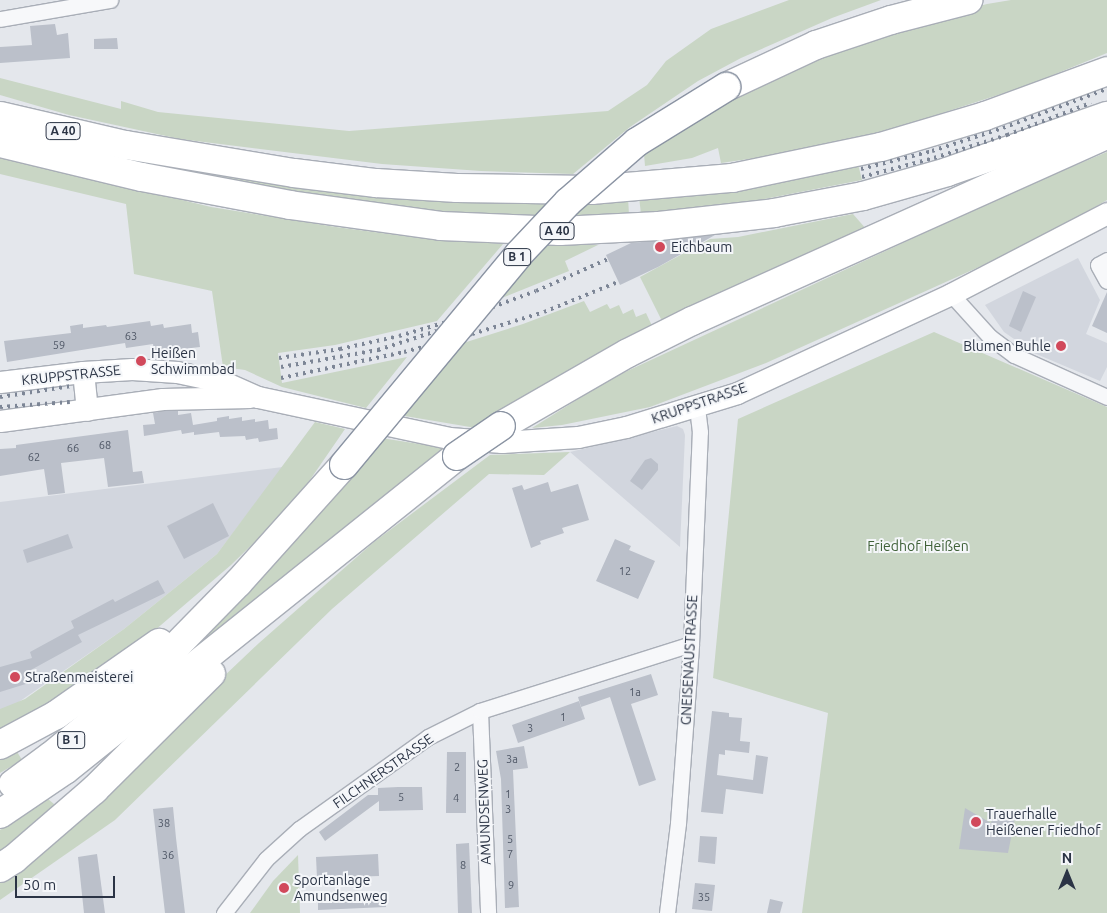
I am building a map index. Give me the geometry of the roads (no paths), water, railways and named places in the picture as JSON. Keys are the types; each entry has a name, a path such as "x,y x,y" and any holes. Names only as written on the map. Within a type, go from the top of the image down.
{"highway":[{"name":"B 1","path":"0,793 52,756 140,684 238,583 344,465 519,254 568,202 637,142 726,87 816,45 891,20 968,0"},
{"name":"A 40","path":"0,116 126,146 294,173 457,188 591,190 732,178 882,147 985,116 1107,71"},
{"name":"A 40","path":"0,143 142,177 290,205 441,226 560,231 659,226 774,213 863,196 947,172 1107,116"},
{"path":"0,814 73,764 457,456 501,426 628,353 692,321 1107,134"},
{"path":"0,868 14,859 94,790 324,562"},
{"path":"0,745 56,715 120,673 238,583"}],"street":[{"path":"0,19 110,0"},
{"name":"KRUPPSTRASSE","path":"0,382 83,372 132,369 177,372 224,382 258,397 408,431 471,441 502,442 578,437 626,427 697,407 737,392 951,294 1107,213"},
{"path":"1107,260 1098,265 1107,281"},
{"path":"951,294 990,337 1014,355 1107,397"},
{"path":"83,372 88,410"},
{"name":"KRUPPSTRASSE","path":"0,421 163,399 258,397"},
{"name":"GNEISENAUSTRASSE","path":"667,913 678,823 691,644 700,432 697,407"},
{"name":"FILCHNERSTRASSE","path":"224,913 266,859 299,829 428,737 480,711 691,644"},
{"name":"AMUNDSENWEG","path":"480,711 488,913"}],"railway":[{"path":"861,169 932,151 1003,128 1107,89"},
{"path":"862,177 934,158 1007,135 1091,103"},
{"path":"279,358 340,349 399,336 471,315 536,291 608,259"},
{"path":"281,378 404,352 472,334 544,312 618,282"},
{"path":"378,350 437,331"},
{"path":"281,367 383,349"},
{"path":"0,397 71,386"},
{"path":"0,407 70,402"}],"place":[{"name":"Eichbaum","path":"660,247"},
{"name":"Blumen Buhle","path":"1061,346"},
{"name":"Heißen Schwimmbad","path":"141,361"},
{"name":"Straßenmeisterei","path":"15,677"},
{"name":"Trauerhalle Heißener Friedhof","path":"976,822"},
{"name":"Sportanlage Amundsenweg","path":"284,888"}],"park label":[{"name":"Friedhof Heißen","path":"918,546"}]}
